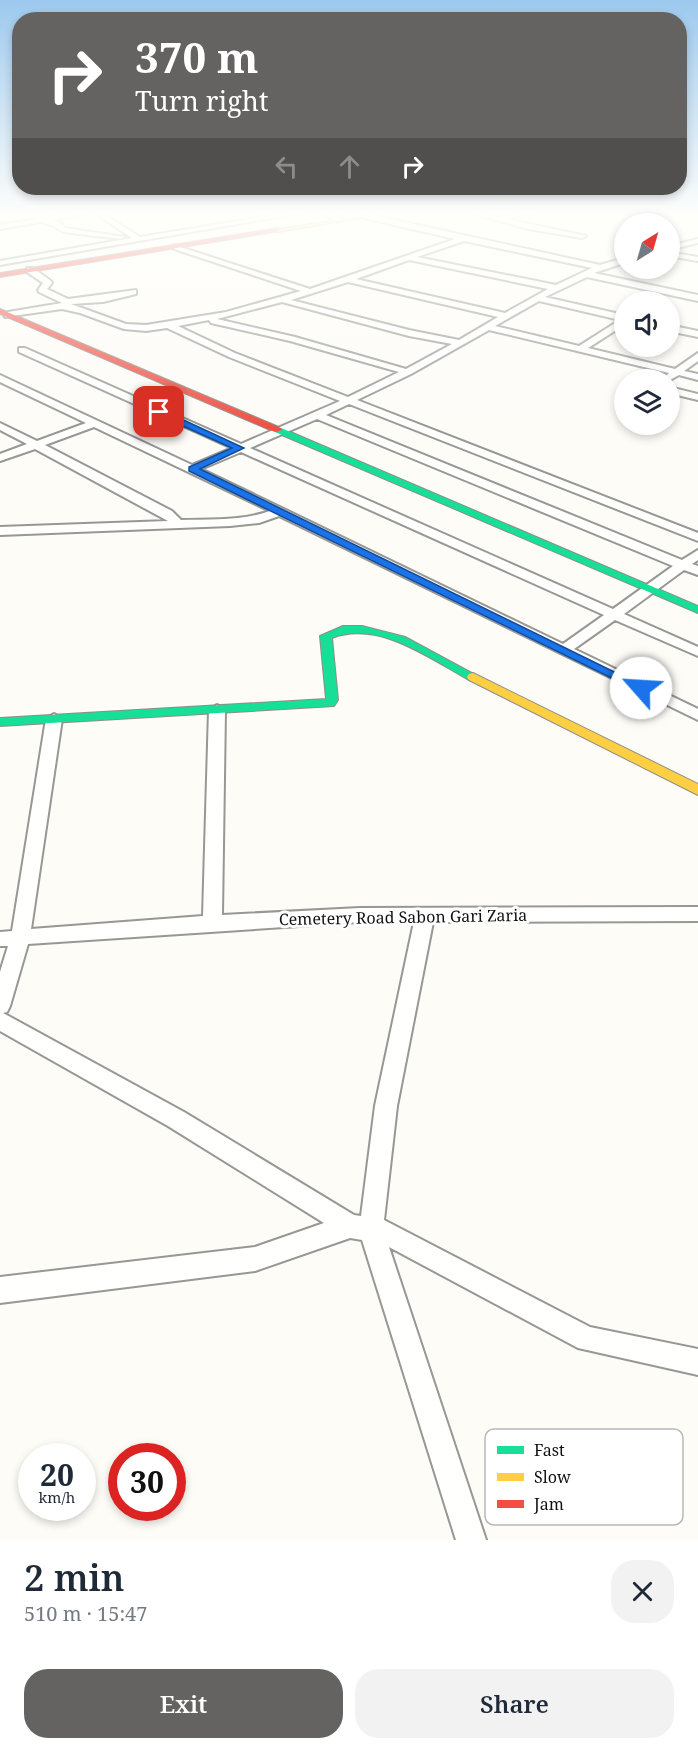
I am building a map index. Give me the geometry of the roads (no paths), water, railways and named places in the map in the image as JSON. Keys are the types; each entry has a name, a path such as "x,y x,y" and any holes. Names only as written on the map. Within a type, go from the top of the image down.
{"street":[{"path":"46,285 42,290 68,305 125,327 146,328 281,300 326,285"},
{"path":"291,285 309,291"},
{"path":"375,285 507,316"},
{"path":"542,285 558,288"},
{"path":"192,469 408,372 564,285"},
{"path":"635,285 663,291"},
{"path":"4,313 68,305 133,292"},
{"path":"680,294 698,298"},
{"path":"539,298 614,317"},
{"path":"281,300 409,333 461,343"},
{"path":"4,313 698,610"},
{"path":"212,316 214,321 230,326 300,341 408,372"},
{"path":"166,324 232,356 698,537"},
{"path":"582,348 614,326"},
{"path":"488,327 665,369"},
{"path":"680,330 698,334"},
{"path":"22,350 698,652"},
{"path":"680,370 698,356"},
{"path":"680,373 698,377"},
{"path":"0,378 698,716"},
{"path":"680,393 698,397"},
{"path":"315,414 698,571"},
{"path":"0,458 95,423"},
{"path":"0,426 168,514 175,521 173,524"},
{"path":"0,531 246,521 268,518 280,512"},
{"path":"564,650 698,554"},
{"path":"0,722 330,703 332,700 326,636 334,631 376,630 698,790"},
{"path":"212,923 217,710"},
{"path":"0,1006 20,938 54,719"},
{"name":"Cemetery Road Sabon Gari Zaria","path":"0,939 212,923 360,915 698,914"},
{"path":"425,916 361,1228 471,1540"},
{"path":"0,1022 176,1119 361,1228 382,1231 587,1339 698,1362"},
{"path":"0,1290 255,1259 361,1228"}]}
